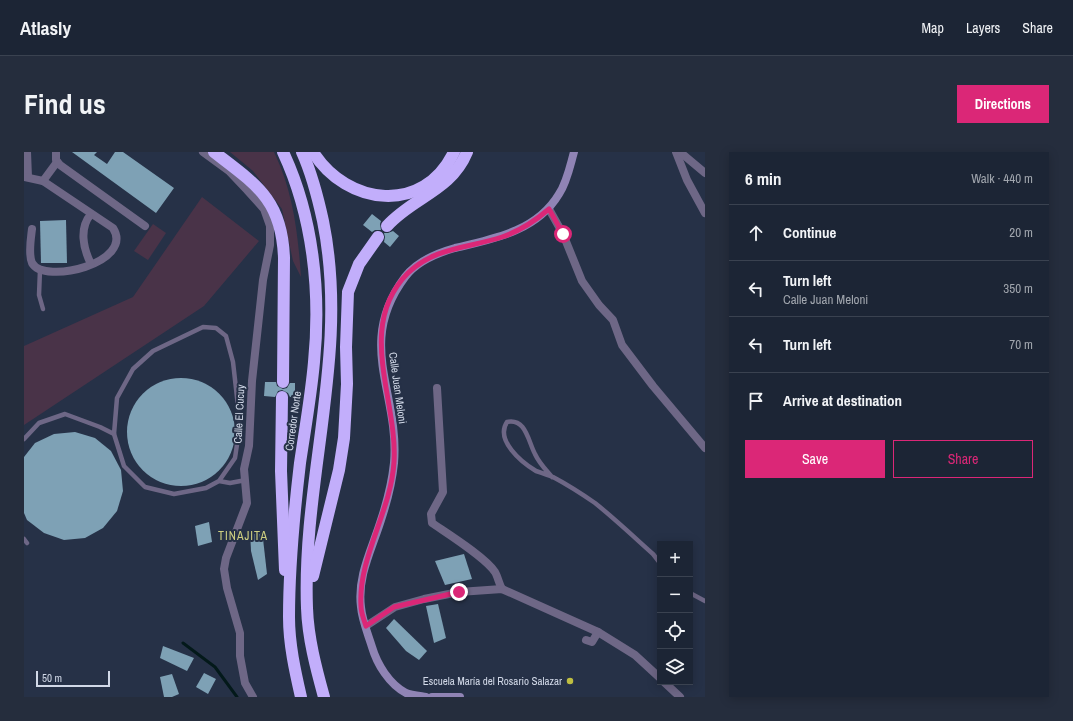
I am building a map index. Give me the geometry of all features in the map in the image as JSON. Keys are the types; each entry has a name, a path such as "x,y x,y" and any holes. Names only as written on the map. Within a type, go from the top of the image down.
{"highway":[{"path":"214,152 260,189 271,204 280,222 283,238 284,258 282,382"},
{"name":"Corredor Norte","path":"283,152 290,167 305,215 310,242 317,316 314,361 296,506 289,618 294,664 301,697"},
{"path":"302,152 319,203 326,240 332,314 327,398 316,465 311,508 308,557 307,609 313,657 324,697"},
{"path":"313,152 330,174 347,186 369,194 393,196 410,193 431,181 443,170 454,152"},
{"path":"387,226 407,207 444,185 458,169 467,152"},
{"path":"307,609 316,563 339,470 344,438 347,396 346,347 348,292 359,264 378,237"},
{"path":"282,397 281,471 283,537 289,618"}],"main road":[{"name":"Calle Juan Meloni","path":"426,697 406,693 390,679 376,661 361,607 361,586 366,563 381,521 390,488 394,462 392,428 380,341 384,314 395,291 407,274 426,258 446,250 502,237 520,230 549,209 560,194 574,152"},
{"path":"432,697 460,697"}],"street":[{"path":"27,152 26,177 43,181 113,228 118,239 116,246 106,257 90,264 62,272 40,270 34,266 31,259 32,229"},
{"path":"56,152 58,162 146,226"},
{"name":"Calle El Cucuy","path":"203,152 228,171 247,190 264,209 270,226 270,245 263,280 252,381 249,446 244,469 247,503 226,558 224,569 227,588 240,633 240,656 245,683 253,697"},
{"path":"676,152 687,180 705,213"},
{"path":"680,152 705,173"},
{"path":"43,181 58,162"},
{"path":"549,209 563,234 582,281 612,320 622,345 653,386 705,448"},
{"path":"90,264 83,238 85,223 91,214"},
{"path":"437,388 443,492 442,498 431,514 432,523 492,568 502,589"},
{"path":"366,626 394,607 459,592 502,589 598,632 635,655 657,675"},
{"path":"586,640 592,642 598,632"},
{"path":"667,685 680,697"}],"lane":[{"path":"40,270 39,295 43,309"},
{"path":"203,327 216,328 226,336 233,362 240,424 235,458 219,481 206,488 174,494 144,487 124,466 114,434 116,398 133,369 153,351 203,327"},
{"path":"24,439 39,423 65,414 114,434"},
{"path":"552,477 537,458 522,426 512,421 507,422 502,428 502,434 506,442 524,462 537,471 552,477 595,503 653,554 657,560"},
{"path":"219,481 230,483 246,480"},
{"path":"24,539 27,543"},
{"path":"693,595 705,601"}],"shaded area":[{"path":"230,152 274,152 286,182 294,213 301,277 293,261 282,209 253,171"},
{"path":"202,197 259,241 204,306 24,425 24,346 133,297"},
{"path":"153,224 166,233 148,260 134,251"}],"building":[{"path":"72,152 97,152 94,155 107,164 115,152 123,152 174,188 156,213"},
{"path":"372,214 381,221 381,230 375,230 372,232 363,225"},
{"path":"66,220 67,263 41,263 40,221"},
{"path":"393,231 399,236 390,247 384,242 384,233"},
{"path":"181,378 202,382 219,394 231,411 235,432 231,453 219,470 202,482 181,486 160,482 143,470 131,453 127,432 131,411 143,394 160,382"},
{"path":"265,382 276,382 277,386 283,389 287,388 290,383 295,383 295,397 290,397 288,393 282,390 278,391 275,397 264,396"},
{"path":"75,432 95,438 111,451 121,470 123,491 117,511 103,528 85,538 64,540 44,533 27,520 24,513 24,457 35,443 54,434"},
{"path":"209,522 212,542 198,546 195,526"},
{"path":"262,530 267,574 258,580 251,551 250,531"},
{"path":"464,554 472,579 445,585 435,561"},
{"path":"438,604 446,638 434,643 426,606"},
{"path":"394,619 427,651 419,660 406,651 386,628"},
{"path":"163,646 194,658 187,671 160,658"},
{"path":"204,673 216,679 208,694 196,687"},
{"path":"172,674 179,694 172,697 164,697 160,677"}],"waterway":[{"path":"183,643 215,667 237,697"}],"place":[{"name":"Escuela María del Rosario Salazar","path":"570,681"}],"district":[{"name":"TINAJITA","path":"243,536"}],"route":[{"path":"459,592 394,607 366,626 361,607 361,586 366,563 381,521 390,488 394,462 392,428 380,341 384,314 395,291 407,274 426,258 446,250 502,237 520,230 540,217 549,209 563,234"}]}
